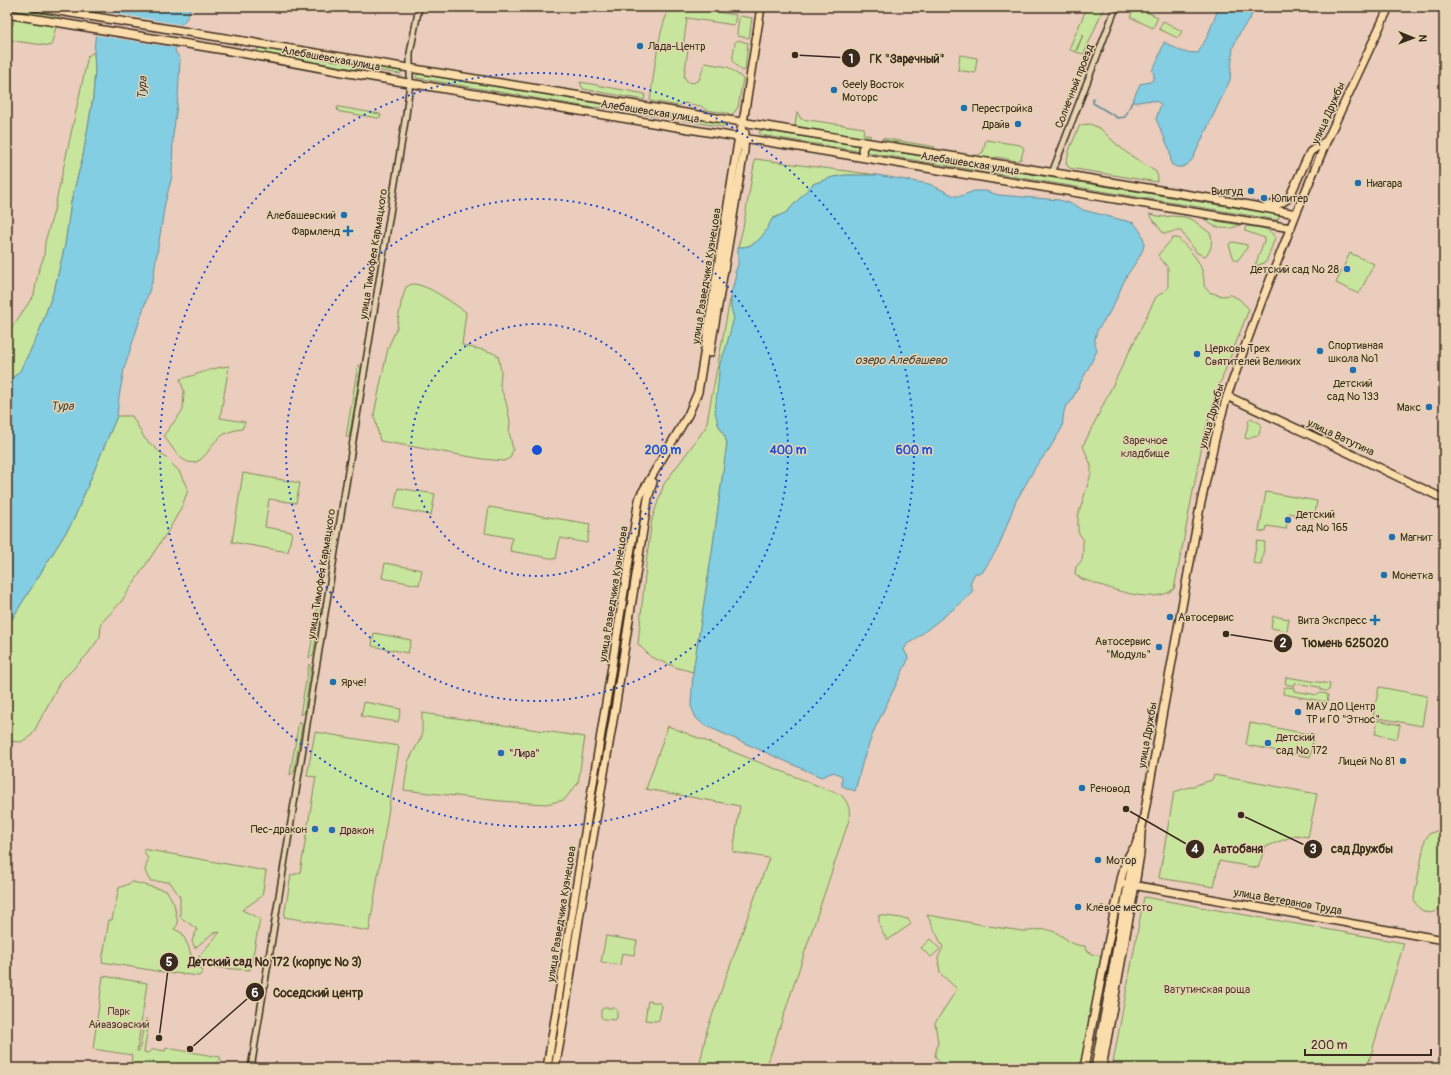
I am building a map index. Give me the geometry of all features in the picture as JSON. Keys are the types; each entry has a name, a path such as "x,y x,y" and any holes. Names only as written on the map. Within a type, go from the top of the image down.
{"main road":[{"name":"Алебашевская улица","path":"34,7 1296,214"},
{"path":"742,137 761,7"},
{"name":"улица Дружбы","path":"1102,1068 1128,884 1140,854 1141,832 1172,652 1215,438 1227,396 1260,303 1328,140 1389,7"},
{"name":"Алебашевская улица","path":"7,14 1291,228"},
{"path":"234,52 243,51 245,48 244,42 236,39"},
{"path":"258,56 255,53 256,47 259,44 262,44"},
{"name":"улица Разведчика Кузнецова","path":"547,1068 640,496 688,415 698,392 742,137"},
{"name":"улица Разведчика Кузнецова","path":"555,1068 650,488 692,417 702,394 742,137"},
{"path":"1264,208 1281,203 1289,198 1310,152 1328,140"},
{"path":"863,157 862,149 866,143"},
{"name":"улица Ватутина","path":"1227,396 1444,499"},
{"path":"619,621 625,616 628,619 628,622"},
{"name":"улица Дружбы","path":"1095,1068 1135,847 1141,832"},
{"path":"1084,1068 1103,964 1128,884"},
{"name":"улица Ветеранов Труда","path":"1128,884 1444,940"}],"street":[{"name":"улица Тимофея Кармацкого","path":"251,1068 410,82 410,53 418,7"},
{"name":"Солнечный проезд","path":"1052,173 1116,7"}],"green space":[{"path":"15,7 61,7 51,46 7,40 7,31 13,25"},
{"path":"672,7 686,7 736,15 734,25 687,18 683,48 688,49 684,77 688,82 693,83 699,80 705,63 728,67 743,79 738,107 733,114 706,110 701,106 684,103 679,106 650,101 660,37 667,13"},
{"path":"1084,7 1104,7 1084,54 1076,52 1083,35 1075,52 1069,49 1086,10"},
{"path":"1135,7 1158,17 1153,28 1130,17"},
{"path":"739,17 752,18 749,38 738,36 737,34"},
{"path":"1163,21 1182,31 1178,38 1159,29"},
{"path":"738,40 748,43 745,70 743,71 736,65 733,59 735,43"},
{"path":"259,48 402,72 400,74 370,69 355,69 258,52 257,49"},
{"path":"94,52 95,70 93,97 83,156 71,202 65,245 55,287 38,335 20,371 7,383 7,335 34,295 88,56"},
{"path":"960,55 977,58 975,73 958,70"},
{"path":"418,74 725,124 727,126 724,127 608,108 588,107 417,78 416,76"},
{"path":"580,82 645,94 644,100 583,89"},
{"path":"337,107 380,114 381,116 378,118 341,112 338,111"},
{"path":"797,112 801,119 864,128 863,134 871,136 867,139 795,126"},
{"path":"1090,124 1101,129 1127,153 1156,172 1158,177 1157,182 1069,168 1066,163 1070,148 1080,125"},
{"path":"762,130 1279,215 1278,220 761,135 759,132"},
{"path":"882,138 935,147 931,150 885,142"},
{"path":"986,140 1020,145 1024,148 1021,159 1017,161 997,157 988,159 977,156 983,152"},
{"path":"755,159 877,175 845,175 833,177 813,184 787,212 772,219 760,239 745,247 738,247 743,228"},
{"path":"1149,214 1163,217 1185,217 1193,220 1211,234 1209,252 1205,256 1197,253 1181,231 1163,233"},
{"path":"1204,219 1240,225 1230,228 1221,228 1212,225"},
{"path":"1247,226 1267,230 1273,234 1275,238 1266,262 1256,266 1265,238 1245,231"},
{"name":"Заречное кладбище","path":"1173,238 1178,238 1197,259 1204,278 1204,286 1209,292 1222,296 1231,295 1239,299 1249,309 1216,394 1204,435 1174,589 1164,594 1141,596 1082,579 1075,574 1076,567 1082,560 1083,552 1083,539 1078,532 1078,516 1091,474 1091,465 1083,446 1156,297 1168,288 1168,268 1158,255"},
{"path":"1233,242 1247,245 1247,248 1237,261 1234,259 1229,245"},
{"path":"1350,253 1374,264 1359,294 1336,283"},
{"path":"412,284 432,290 466,312 462,345 490,352 498,356 501,371 500,386 506,402 510,421 509,432 513,449 510,458 504,461 483,459 380,441 374,414 388,348 397,327 401,303 406,287"},
{"path":"731,294 731,308 734,318 725,351 720,363 719,374 718,424 727,443 693,672 678,668 651,657 638,644 652,519 664,484 706,427"},
{"path":"358,365 361,368 349,437 346,437"},
{"path":"229,366 220,418 245,422 242,429 222,436 201,459 195,462 184,460 175,451 164,435 183,410 184,391 180,379 216,368"},
{"path":"117,416 132,416 145,439 179,471 188,490 182,506 170,528 121,602 101,623 100,637 87,655 60,682 32,735 21,742 7,741 7,627 73,521"},
{"path":"1251,418 1261,424 1259,435 1253,436 1249,439 1245,438 1249,420"},
{"path":"243,473 300,483 296,503 269,499 265,527 292,532 288,552 232,542"},
{"path":"398,488 435,494 431,515 394,508"},
{"path":"1266,492 1317,501 1314,518 1289,513 1286,529 1267,526 1266,532 1259,531"},
{"path":"489,507 590,524 587,543 560,538 556,559 510,551 512,538 485,533"},
{"path":"640,507 644,507 627,612 624,612"},
{"path":"1257,541 1265,542 1261,565 1253,563"},
{"path":"385,563 422,570 419,585 382,578"},
{"path":"318,605 321,607 313,656 309,658"},
{"path":"1273,616 1289,619 1287,631 1271,628"},
{"path":"622,619 625,620 613,701 609,700"},
{"path":"374,633 411,640 408,653 372,646"},
{"path":"309,664 311,667 304,713 300,715"},
{"path":"1286,677 1330,684 1329,690 1321,690 1319,687 1295,683 1294,686 1286,684"},
{"path":"1379,687 1427,696 1422,726 1373,717"},
{"path":"1284,688 1294,688 1294,691 1318,695 1320,693 1327,694 1327,702 1283,694"},
{"path":"364,702 401,709 398,722 361,716"},
{"path":"609,703 613,704 594,818 592,818 602,756"},
{"name":"\"Лира\"","path":"422,713 585,737 578,783 564,800 546,804 500,801 404,790 408,762 422,736"},
{"path":"1378,720 1400,725 1397,739 1375,734"},
{"path":"299,721 302,724 294,772 290,775"},
{"path":"1250,723 1314,735 1310,757 1246,745"},
{"path":"668,726 841,795 848,806 849,820 766,1068 699,1068 707,1030 769,858 733,852 740,806 646,789"},
{"path":"315,732 399,746 369,931 284,917 291,875 300,873 316,777 307,776"},
{"path":"1214,775 1317,794 1308,837 1296,835 1265,847 1258,868 1219,861 1214,887 1159,878 1174,792 1212,780"},
{"path":"1436,831 1444,833 1444,892 1441,906 1437,910 1429,913 1418,907 1414,898 1425,840 1429,834"},
{"path":"586,843 589,843 559,1034 557,1034 567,971 569,943"},
{"path":"143,849 266,871 262,896 242,910 260,919 250,970 205,967 199,956 220,932 213,933 195,948 192,941 197,929 180,917 180,897 170,882 150,881 145,871 148,859"},
{"path":"133,882 167,891 174,904 178,924 174,929 182,933 192,959 203,971 199,976 174,974 102,962 109,920 112,920 119,888"},
{"name":"Ватутинская роща","path":"1144,897 1404,943 1367,1068 1112,1068"},
{"path":"879,915 908,919 911,924 888,940 881,929"},
{"path":"927,915 1022,931 1042,929 1049,930 1074,944 1085,946 1086,951 1092,954 1102,956 1081,1068 945,1068 935,1056 938,1042 935,1023 957,989 940,973 938,958 943,947"},
{"path":"606,936 637,941 634,955 622,953 620,965 601,962"},
{"path":"930,939 940,949 931,957 921,948"},
{"name":"Парк Айвазовский","path":"103,976 147,983 137,1051 139,1051 145,1019 149,1020 144,1052 148,1053 154,1049 165,1051 166,1048 220,1057 221,1059 210,1068 157,1068 131,1064 132,1055 93,1049"},
{"path":"648,1001 660,1003 662,1006 659,1020 645,1020"},
{"path":"604,1008 614,1008 617,1010 617,1018 615,1020 604,1019 601,1017 601,1010"}],"water":[{"name":"Тура","path":"98,7 191,7 187,18 180,26 175,51 180,59 178,98 173,135 172,176 165,203 153,279 124,369 117,416 73,521 7,627 7,383 20,371 38,335 55,287 65,245 71,202 83,156 93,98 95,70 94,52"},
{"path":"1219,7 1256,7 1240,32 1233,47 1230,80 1192,160 1185,166 1177,167 1171,164 1170,151 1156,119 1161,104 1154,101 1132,102 1140,84 1150,82 1154,79 1154,74 1152,71 1164,42 1183,52 1198,53 1207,37"},
{"name":"озеро Алебашево","path":"845,175 877,175 929,184 955,196 961,196 974,191 985,191 999,195 1059,200 1075,205 1083,210 1134,223 1144,239 1144,245 1141,253 1126,277 1116,300 1100,325 1095,336 1097,351 1070,403 1066,406 1062,428 1048,451 1036,466 1015,503 999,546 982,573 975,573 970,583 973,590 966,599 907,644 904,650 908,657 907,662 875,728 863,760 855,791 842,786 842,776 834,772 821,777 704,725 696,718 691,706 693,672 727,443 718,424 715,412 720,363 725,351 734,318 731,308 731,294 736,275 735,272 738,265 738,247 745,247 760,239 772,219 787,212 813,184 833,177"}],"pier":[{"path":"96,10 184,25 182,27 178,48 94,35"}],"waterway":[{"path":"1093,98 1093,103 1118,118 1125,117 1132,102"}],"place":[{"name":"Лада-Центр","path":"640,46"},
{"name":"ГК \"Заречный\"","path":"795,55"},
{"name":"Geely Восток Моторс","path":"834,90"},
{"name":"Перестройка","path":"964,108"},
{"name":"Драйв","path":"1018,124"},
{"name":"Ниагара","path":"1358,183"},
{"name":"Вилгуд","path":"1251,191"},
{"name":"Юпитер","path":"1264,198"},
{"name":"Алебашевский","path":"344,215"},
{"name":"Фармленд","path":"348,231"},
{"name":"Детский сад № 28","path":"1347,269"},
{"name":"Спортивная школа №1","path":"1320,351"},
{"name":"Церковь Трех Святителей Великих","path":"1197,354"},
{"name":"Детский сад № 133","path":"1353,370"},
{"name":"Макс","path":"1429,407"},
{"name":"Детский сад № 165","path":"1288,520"},
{"name":"Магнит","path":"1392,537"},
{"name":"Монетка","path":"1384,575"},
{"name":"Автосервис","path":"1170,617"},
{"name":"Вита Экспресс","path":"1375,620"},
{"name":"Тюмень 625020","path":"1226,634"},
{"name":"Автосервис \"Модуль\"","path":"1159,647"},
{"name":"Ярче!","path":"333,682"},
{"name":"МАУ ДО Центр ТР и ГО \"Этнос\"","path":"1298,712"},
{"name":"Детский сад № 172","path":"1268,743"},
{"name":"\"Лира\"","path":"501,753"},
{"name":"Лицей № 81","path":"1403,761"},
{"name":"Реновод","path":"1082,788"},
{"name":"Автобаня","path":"1126,809"},
{"name":"сад Дружбы","path":"1241,815"},
{"name":"Пес-дракон","path":"315,829"},
{"name":"Дракон","path":"332,830"},
{"name":"Мотор","path":"1098,860"},
{"name":"Клёвое место","path":"1078,907"},
{"name":"Детский сад № 172 (корпус № 3)","path":"159,1038"},
{"name":"Соседский центр","path":"190,1049"}]}
